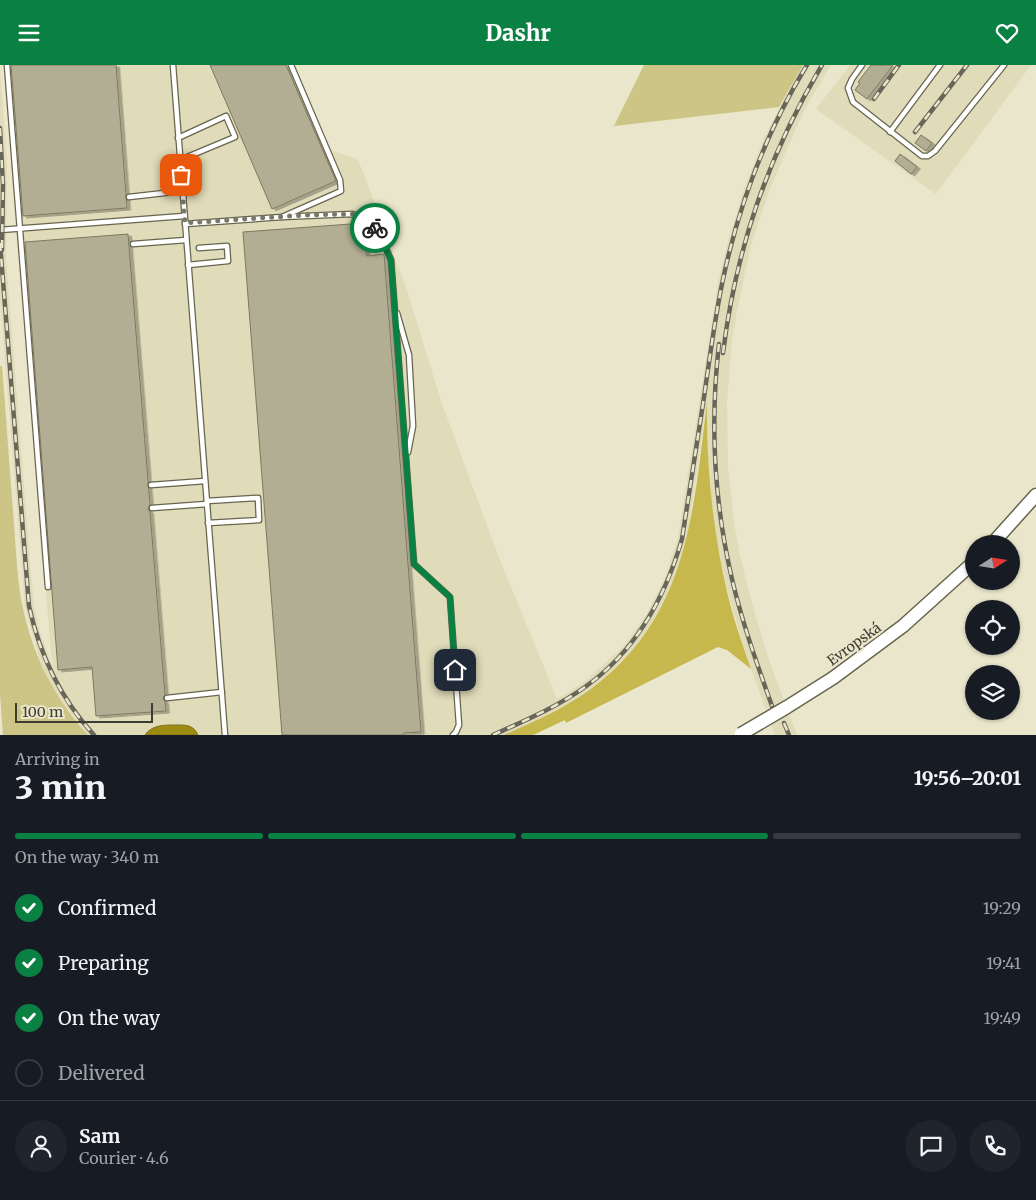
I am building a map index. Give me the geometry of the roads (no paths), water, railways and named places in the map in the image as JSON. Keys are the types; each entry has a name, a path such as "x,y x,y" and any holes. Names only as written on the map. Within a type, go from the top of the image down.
{"street":[{"path":"1000,535 1036,495"},
{"name":"Evropská","path":"740,735 833,678 903,626 965,570"}],"lane":[{"path":"7,65 48,587"},
{"path":"173,65 225,735"},
{"path":"282,217 341,191 340,180 291,65"},
{"path":"862,65 852,79 848,89 853,102 922,156 928,156 935,151 1004,65"},
{"path":"890,132 940,65"},
{"path":"178,138 226,117 235,137 180,160"},
{"path":"129,197 182,191"},
{"path":"185,223 352,214 369,220 379,233 391,260 414,564 450,597 459,726 453,735"},
{"path":"0,230 184,216"},
{"path":"133,245 186,240"},
{"path":"188,265 228,261 227,246 199,248"},
{"path":"395,305 409,355 414,427 406,459"},
{"path":"151,485 205,481"},
{"path":"152,508 258,498 259,520 208,523"},
{"path":"167,698 222,692"}],"railway":[{"path":"493,735 563,701 603,673 634,640 646,622 667,582 682,539 716,314 736,227 766,143 792,90 807,65"},
{"path":"723,353 736,277 757,204 770,168 803,99 822,65"},
{"path":"874,99 899,65"},
{"path":"915,132 967,65"},
{"path":"0,128 3,185 2,250"},
{"path":"0,243 29,606 45,659 61,691 94,735"},
{"path":"719,344 714,432 721,521 740,611 772,706"},
{"path":"784,723 789,735"}]}
